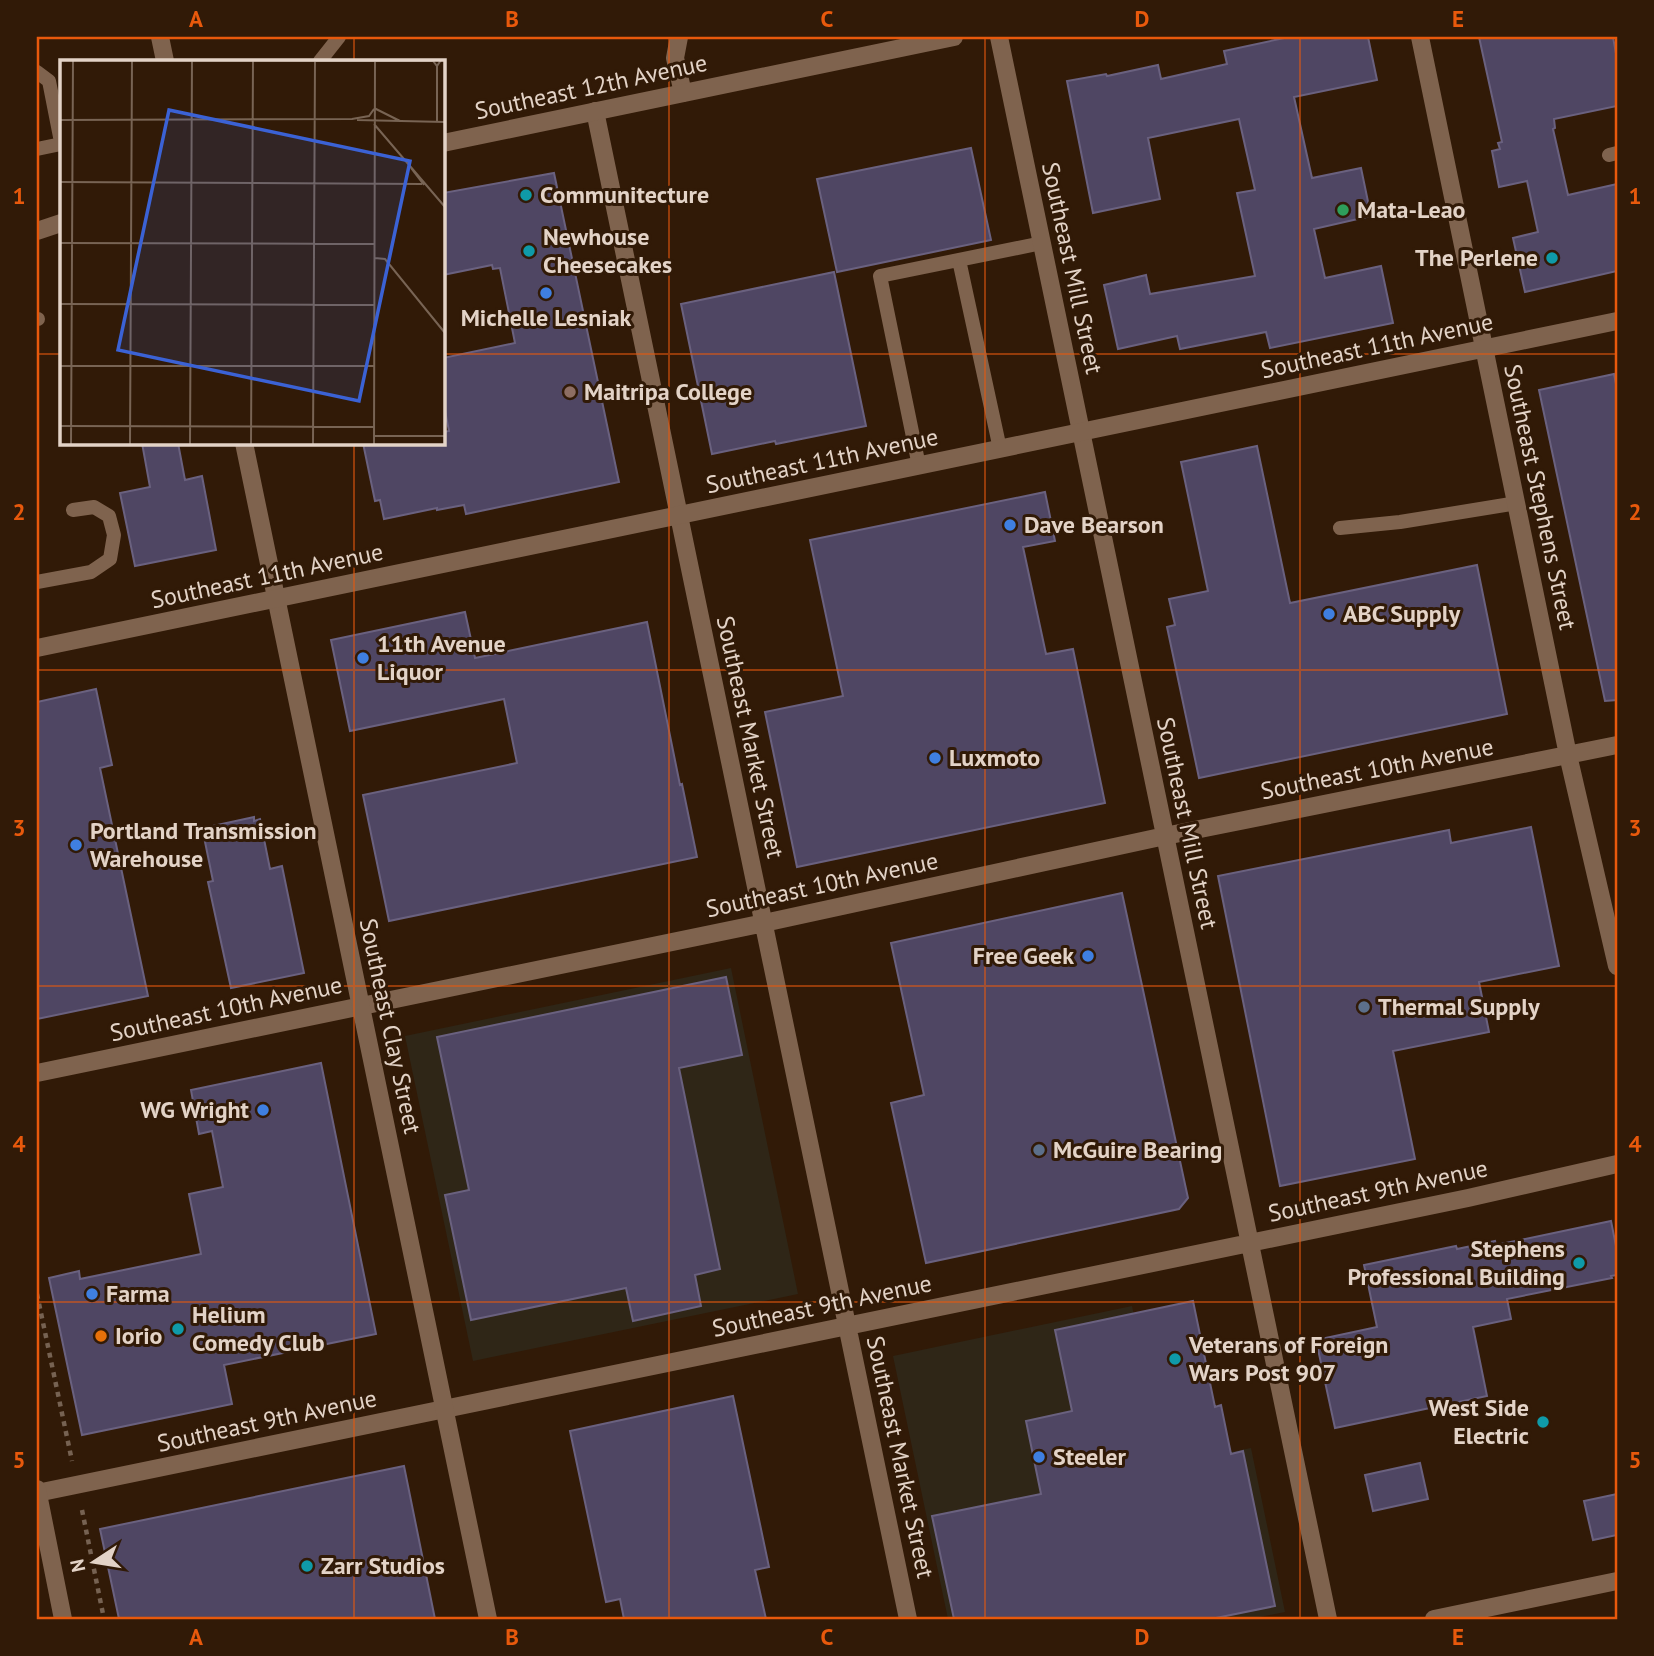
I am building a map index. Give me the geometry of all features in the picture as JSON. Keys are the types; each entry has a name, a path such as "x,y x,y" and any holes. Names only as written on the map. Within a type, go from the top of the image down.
{"street":[{"path":"160,37 164,60"},
{"path":"679,37 675,58 683,93"},
{"name":"Southeast 12th Avenue","path":"444,143 954,37"},
{"name":"Southeast Mill Street","path":"999,37 1328,1619"},
{"name":"Southeast Stephens Street","path":"1420,37 1568,755 1617,966"},
{"name":"Southeast Market Street","path":"595,111 908,1619"},
{"path":"37,231 60,223"},
{"name":"Southeast 11th Avenue","path":"37,648 1617,321"},
{"name":"Southeast Clay Street","path":"244,444 488,1619"},
{"name":"Southeast 10th Avenue","path":"37,1073 764,923 1165,836 1617,745"},
{"name":"Southeast 9th Avenue","path":"37,1492 1468,1198 1617,1164"},
{"path":"37,1492 64,1619"},
{"path":"1434,1619 1617,1581"}],"lane":[{"path":"321,60 339,37"},
{"path":"37,72 49,81 60,138"},
{"path":"37,149 60,143"},
{"path":"919,466 880,276 1042,243"},
{"path":"959,260 1000,449"},
{"path":"1340,528 1400,522 1517,503"},
{"path":"37,582 91,572 110,559 114,535 109,516 94,507 73,510"}],"shaded area":[{"path":"731,968 798,1294 473,1361 405,1036"},
{"name":"Steeler","path":"1132,1306 1166,1465 1251,1448 1285,1612 1250,1619 948,1619 893,1356"}],"building":[{"path":"1289,37 1368,37 1377,80 1294,97 1312,178 1361,168 1371,216 1314,229 1325,278 1381,266 1393,323 1270,348 1266,332 1180,349 1177,336 1118,349 1104,285 1146,275 1150,294 1255,276 1237,193 1255,190 1239,119 1148,138 1160,199 1093,213 1067,81 1158,65 1161,79 1227,64 1224,51"},
{"path":"1479,37 1613,37 1617,59 1617,106 1554,119 1553,129 1568,195 1617,184 1617,271 1525,292 1513,238 1538,232 1527,181 1499,187 1492,151 1500,149 1498,143 1502,142"},
{"path":"971,148 991,240 837,272 817,179"},
{"path":"554,173 619,482 466,514 464,505 384,519 380,500 375,501 363,444 444,444 444,432 449,431 444,406 444,358 515,343 500,268 493,269 492,265 444,275 444,193"},
{"path":"834,272 866,426 712,454 681,304"},
{"path":"1614,374 1617,389 1617,700 1605,701 1539,390"},
{"path":"142,444 178,444 185,480 202,476 216,550 135,566 120,493 150,487"},
{"name":"ABC Supply","path":"1257,446 1290,603 1477,565 1507,714 1199,778 1167,627 1175,625 1169,599 1208,591 1181,462"},
{"path":"1045,492 1055,541 1023,547 1046,654 1073,649 1105,803 797,867 765,712 843,696 810,540"},
{"path":"465,612 475,658 647,622 697,857 389,921 363,795 517,763 504,699 350,731 331,640"},
{"name":"Portland Transmission Warehouse","path":"96,689 112,765 100,768 148,996 37,1019 37,702"},
{"path":"254,817 254,821 260,819 270,869 282,866 304,973 231,988 208,882 213,881 203,832 209,831 208,827"},
{"name":"Thermal Supply","path":"1531,827 1559,966 1479,982 1489,1032 1393,1051 1415,1159 1280,1186 1218,876 1449,830 1451,843"},
{"path":"1122,893 1188,1198 1179,1209 926,1263 891,1103 924,1095 891,943"},
{"path":"726,977 742,1055 679,1068 720,1269 695,1275 701,1306 633,1321 626,1288 471,1320 445,1195 469,1190 437,1037"},
{"path":"321,1063 376,1334 224,1365 232,1404 82,1435 49,1278 79,1271 80,1279 201,1254 189,1194 223,1187 212,1131 199,1134 191,1090"},
{"path":"1611,1221 1617,1251 1617,1275 1507,1299 1511,1319 1473,1327 1487,1396 1335,1428 1316,1340 1377,1327 1364,1265 1456,1246 1457,1249 1495,1241 1496,1245"},
{"name":"Steeler","path":"1193,1301 1215,1407 1221,1405 1231,1454 1243,1451 1275,1606 1211,1619 954,1619 932,1516 1041,1494 1026,1421 1072,1411 1055,1330"},
{"path":"733,1396 769,1567 755,1570 766,1619 624,1619 620,1599 606,1602 570,1431"},
{"path":"1420,1463 1428,1499 1373,1511 1365,1475"},
{"name":"Zarr Studios","path":"404,1466 435,1619 119,1619 100,1529"},
{"path":"1617,1494 1617,1535 1593,1540 1584,1501"}],"place":[{"name":"Communitecture","path":"526,195"},
{"name":"Mata-Leao","path":"1343,210"},
{"name":"Newhouse Cheesecakes","path":"529,251"},
{"name":"The Perlene","path":"1552,258"},
{"name":"Michelle Lesniak","path":"546,293"},
{"name":"Maitripa College","path":"570,392"},
{"name":"Dave Bearson","path":"1010,525"},
{"name":"ABC Supply","path":"1329,614"},
{"name":"11th Avenue Liquor","path":"363,658"},
{"name":"Luxmoto","path":"935,758"},
{"name":"Portland Transmission Warehouse","path":"76,845"},
{"name":"Free Geek","path":"1088,956"},
{"name":"Thermal Supply","path":"1364,1007"},
{"name":"WG Wright","path":"263,1110"},
{"name":"McGuire Bearing","path":"1039,1150"},
{"name":"Stephens Professional Building","path":"1579,1263"},
{"name":"Farma","path":"92,1294"},
{"name":"Helium Comedy Club","path":"178,1329"},
{"name":"Iorio","path":"101,1336"},
{"name":"Veterans of Foreign Wars Post 907","path":"1175,1359"},
{"name":"West Side Electric","path":"1543,1422"},
{"name":"Steeler","path":"1039,1457"},
{"name":"Zarr Studios","path":"307,1566"}]}
